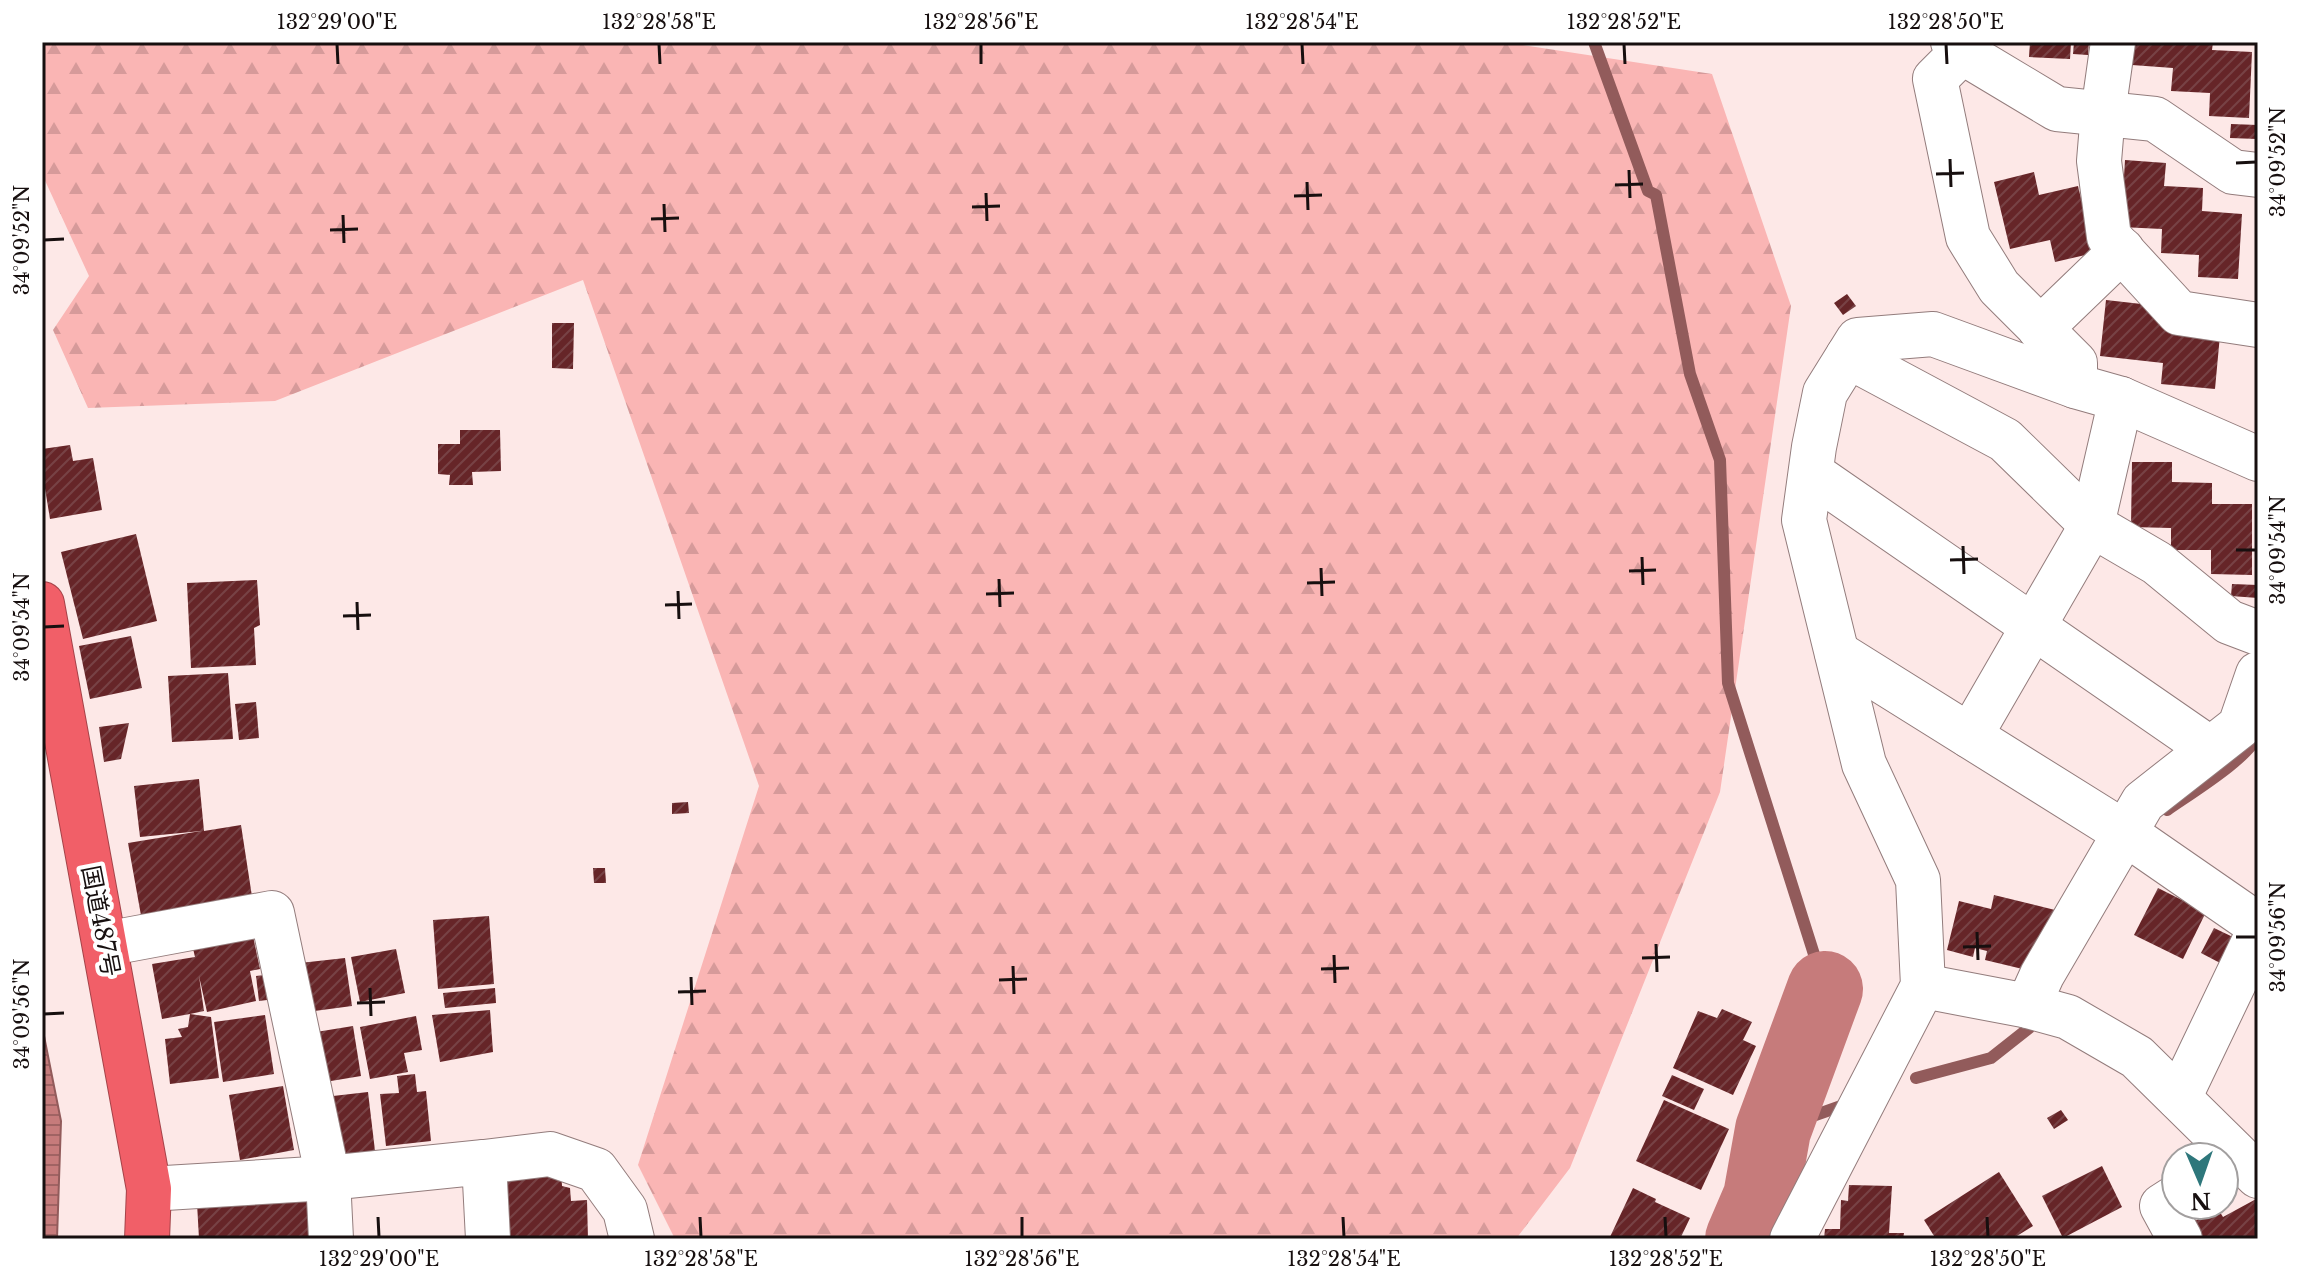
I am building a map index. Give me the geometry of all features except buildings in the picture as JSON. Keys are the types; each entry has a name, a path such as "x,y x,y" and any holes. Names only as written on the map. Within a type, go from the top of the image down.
{"highway":[{"name":"国道487号","path":"42,604 149,1189 147,1239"}],"street":[{"path":"2113,42 2099,161 2109,237 2179,313 2258,325"},
{"path":"2075,386 2075,363 1999,287 1968,237 1935,79 1957,47 2057,109 2155,119 2233,172 2258,175"},
{"path":"2040,329 2122,250"},
{"path":"1792,1239 1923,986 1918,880 1864,764 1804,520 1825,393 1858,340 1933,334 2075,386 2121,399 2258,459"},
{"path":"1848,356 2005,440 2092,525 2157,563 2229,622 2258,633"},
{"path":"1970,736 2092,525 2121,399"},
{"path":"1811,473 2209,748"},
{"path":"1837,653 2137,842 2258,925"},
{"path":"2048,1011 2042,975 2137,842 2143,802 2240,726 2258,674"},
{"path":"105,944 272,913 328,1178 331,1239"},
{"path":"2179,1098 2258,933"},
{"path":"1923,986 2048,1011 2137,1057 2218,1141"},
{"path":"149,1189 328,1178 550,1154 596,1170 625,1210 632,1239"},
{"path":"484,1162 488,1239"},
{"path":"2170,1221 2180,1239"}],"green space":[{"path":"42,42 1503,42 1712,74 1791,306 1720,792 1570,1168 1516,1239 675,1239 638,1165 759,786 583,280 275,401 88,408 53,330 89,276 42,174"}],"shaded area":[{"path":"42,1026 61,1121 57,1239 42,1239"}],"waterway":[{"path":"1594,42 1648,191 1656,195 1690,374 1720,460 1728,683 1825,989"},
{"path":"2167,810 2232,764 2258,734"},
{"path":"1743,1239 1761,1197 1773,1130 1825,989"},
{"path":"1916,1078 1991,1058 2029,1028 2037,1017"},
{"path":"1773,1130 1844,1105"}]}
